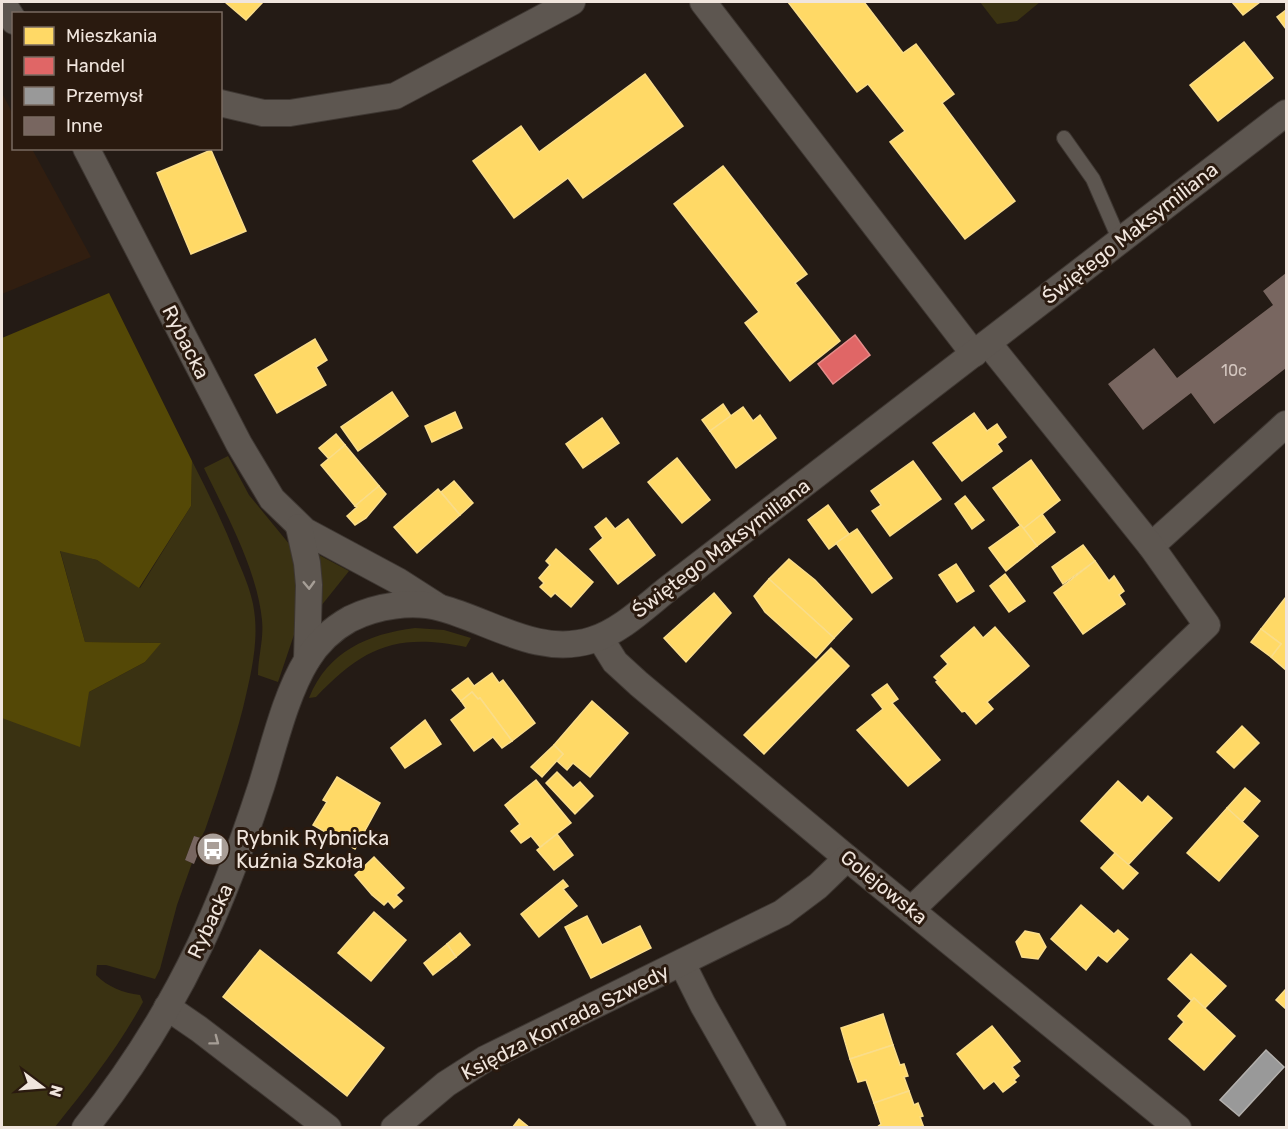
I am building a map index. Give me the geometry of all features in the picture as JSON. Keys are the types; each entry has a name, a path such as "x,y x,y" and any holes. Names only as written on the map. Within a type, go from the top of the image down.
{"street":[{"path":"2,2 12,18"},
{"path":"222,103 263,113 290,113 395,96 572,2"},
{"path":"703,2 981,348 1151,546 1207,625 911,910"},
{"name":"Świętego Maksymiliana","path":"440,608 505,633 537,641 568,644 600,638 669,588 1287,113"},
{"name":"Rybacka","path":"87,150 256,475 272,499 299,527 398,581 440,608"},
{"path":"1151,546 1287,424"},
{"name":"Rybacka","path":"299,527 309,585 307,660"},
{"name":"Rybacka","path":"85,1128 127,1072 167,1007 198,949 227,886 290,698 307,660 332,630 361,614 380,608 417,604 440,608"},
{"name":"Golejowska","path":"600,638 615,662 631,677 847,858 1178,1128"},
{"name":"Księdza Konrada Szwedy","path":"394,1128 446,1084 485,1059 782,913 818,886 847,858"},
{"name":"Księdza Konrada Szwedy","path":"682,963 703,1005 773,1128"},
{"path":"167,1007 209,1036 328,1128"}],"lane":[{"path":"1064,138 1093,179 1120,241"}],"shaded area":[{"path":"980,2 1040,2 1017,21 997,24"},
{"path":"2,93 12,112 12,150 33,150 91,257 2,294"},
{"path":"109,293 192,461 191,506 139,588 97,560 60,551 85,642 161,643 145,662 89,692 80,747 2,718 2,338"},
{"path":"228,456 249,495 290,545 296,565 296,629 278,682 258,675 262,620 254,581 231,523 204,468"},
{"path":"192,461 211,498 247,582 255,617 254,656 234,739 205,830 201,838 194,836 185,860 192,863 155,979 106,965 97,965 96,975 106,983 122,991 140,995 143,1002 133,1019 102,1067 55,1127 2,1127 2,718 89,692 145,662 160,643 85,642 60,550 97,560 140,588 191,506"},
{"path":"317,556 349,571 321,606"},
{"path":"415,628 444,630 471,638 466,647 420,642 400,643 383,648 350,666 316,697 309,698 317,682 338,657 366,640"}],"building: Mieszkania":[{"path":"225,2 263,2 246,20"},
{"path":"788,2 864,2 903,53 916,44 954,94 942,103 1015,201 965,239 890,142 905,131 868,84 857,92"},
{"path":"1232,2 1260,2 1243,15"},
{"path":"1286,10 1286,29 1277,17"},
{"path":"1244,42 1273,78 1218,121 1190,85"},
{"path":"645,74 683,126 583,198 568,178 514,218 473,161 521,126 539,152"},
{"path":"211,150 246,231 191,254 157,173"},
{"path":"723,166 807,274 795,283 840,341 790,381 745,323 759,312 674,204"},
{"path":"315,339 327,360 316,367 326,385 277,413 255,375"},
{"path":"392,392 408,416 358,451 341,427"},
{"path":"723,404 731,416 710,431 702,420"},
{"path":"743,407 753,421 760,415 776,438 736,468 710,431"},
{"path":"455,412 462,428 432,442 425,426"},
{"path":"974,413 987,431 997,424 1006,437 997,444 1002,451 962,481 933,443"},
{"path":"602,418 619,443 583,468 566,444"},
{"path":"336,434 345,445 329,459 319,448"},
{"path":"345,445 379,486 355,506 321,465"},
{"path":"677,458 710,500 682,523 648,482"},
{"path":"1031,460 1060,500 1023,529 993,488"},
{"path":"913,461 941,499 890,536 872,511 881,505 871,491"},
{"path":"454,481 473,503 460,515 441,492"},
{"path":"379,486 386,494 366,518 355,525 347,516 357,507 355,506"},
{"path":"438,489 460,515 417,553 394,527"},
{"path":"965,496 984,520 972,529 955,504"},
{"path":"828,505 849,534 829,549 808,520"},
{"path":"1042,514 1055,532 1037,546 1023,529"},
{"path":"606,518 615,529 628,519 655,555 618,584 590,549 603,538 595,527"},
{"path":"1021,525 1037,546 1006,571 989,548"},
{"path":"857,529 892,578 872,593 836,543"},
{"path":"1083,545 1095,561 1063,584 1052,567"},
{"path":"556,549 593,582 571,607 555,593 551,597 540,587 544,583 539,578 550,565 546,561"},
{"path":"789,559 815,580 852,619 834,638 769,579"},
{"path":"1095,561 1109,581 1114,576 1124,591 1119,595 1125,604 1083,634 1054,593"},
{"path":"956,564 974,591 957,602 939,575"},
{"path":"1005,574 1025,601 1009,612 990,586"},
{"path":"769,579 834,638 816,658 765,612 754,596"},
{"path":"714,593 731,613 686,662 664,638"},
{"path":"1286,597 1286,670 1271,657 1281,644 1261,629"},
{"path":"974,627 983,638 995,627 1029,666 987,702 993,709 976,724 965,711 962,712 934,677 948,664 941,656"},
{"path":"1261,629 1281,644 1271,657 1251,642"},
{"path":"831,648 849,666 764,754 744,735"},
{"path":"492,673 499,683 503,680 535,723 512,741 480,698 478,699 472,692 461,701 452,690 468,678 474,686"},
{"path":"887,684 898,699 892,703 940,760 908,786 857,730 883,709 872,695"},
{"path":"472,692 478,699 480,698 512,741 502,748 493,737 474,751 451,720 466,708 461,701"},
{"path":"592,701 628,733 590,777 573,763 567,770 557,761 563,754 554,745"},
{"path":"425,720 441,744 405,768 391,748"},
{"path":"1242,726 1259,743 1234,768 1217,752"},
{"path":"554,745 563,754 542,777 531,767"},
{"path":"557,772 573,788 580,782 593,796 575,814 546,783"},
{"path":"337,777 380,803 355,849 313,825 327,802 323,800"},
{"path":"536,780 571,823 540,847 531,836 521,843 511,831 520,824 505,805"},
{"path":"1118,781 1142,803 1148,796 1172,818 1128,865 1081,821"},
{"path":"1245,788 1260,801 1242,822 1227,808"},
{"path":"1227,808 1258,836 1219,881 1187,853"},
{"path":"557,834 573,855 554,870 537,850"},
{"path":"1115,853 1138,873 1123,889 1101,868"},
{"path":"374,857 404,888 396,895 402,901 394,908 388,901 384,905 372,895 355,875"},
{"path":"563,880 568,886 563,889 577,906 539,937 521,914"},
{"path":"1081,905 1114,934 1118,930 1128,939 1107,962 1098,955 1086,970 1051,939"},
{"path":"374,912 406,940 371,981 338,953"},
{"path":"587,916 602,945 640,926 651,948 591,978 565,927"},
{"path":"1025,931 1039,934 1046,947 1038,959 1022,957 1016,942"},
{"path":"460,933 470,945 456,957 447,944"},
{"path":"447,944 456,957 433,975 424,963"},
{"path":"260,950 384,1048 347,1096 223,997"},
{"path":"1191,954 1226,986 1205,1008 1194,998 1192,1001 1168,979"},
{"path":"1286,989 1286,1009 1276,1000"},
{"path":"1194,998 1235,1036 1204,1070 1169,1039 1184,1022 1178,1016"},
{"path":"883,1014 893,1045 850,1059 841,1028"},
{"path":"992,1026 1020,1061 1012,1067 1019,1076 1014,1080 1016,1082 1003,1092 994,1081 984,1089 957,1054"},
{"path":"893,1045 900,1065 904,1064 908,1076 904,1077 909,1091 874,1103 866,1080 858,1082 850,1059"},
{"path":"909,1091 914,1105 918,1103 923,1116 920,1117 924,1128 876,1128 881,1124 874,1103"},
{"path":"519,1119 530,1128 512,1128"}],"building: Handel":[{"path":"855,335 870,355 833,384 818,364"}],"building: Przemysł":[{"path":"1266,1050 1284,1067 1239,1116 1220,1100"}],"building: Inne":[{"path":"1286,273 1286,368 1214,424 1191,393 1143,430 1108,384 1154,348 1177,378 1273,305 1263,291"},
{"path":"194,836 204,839 194,864 185,860"}],"place":[{"name":"Rybnik Rybnicka Kuźnia Szkoła","path":"213,849"}]}
